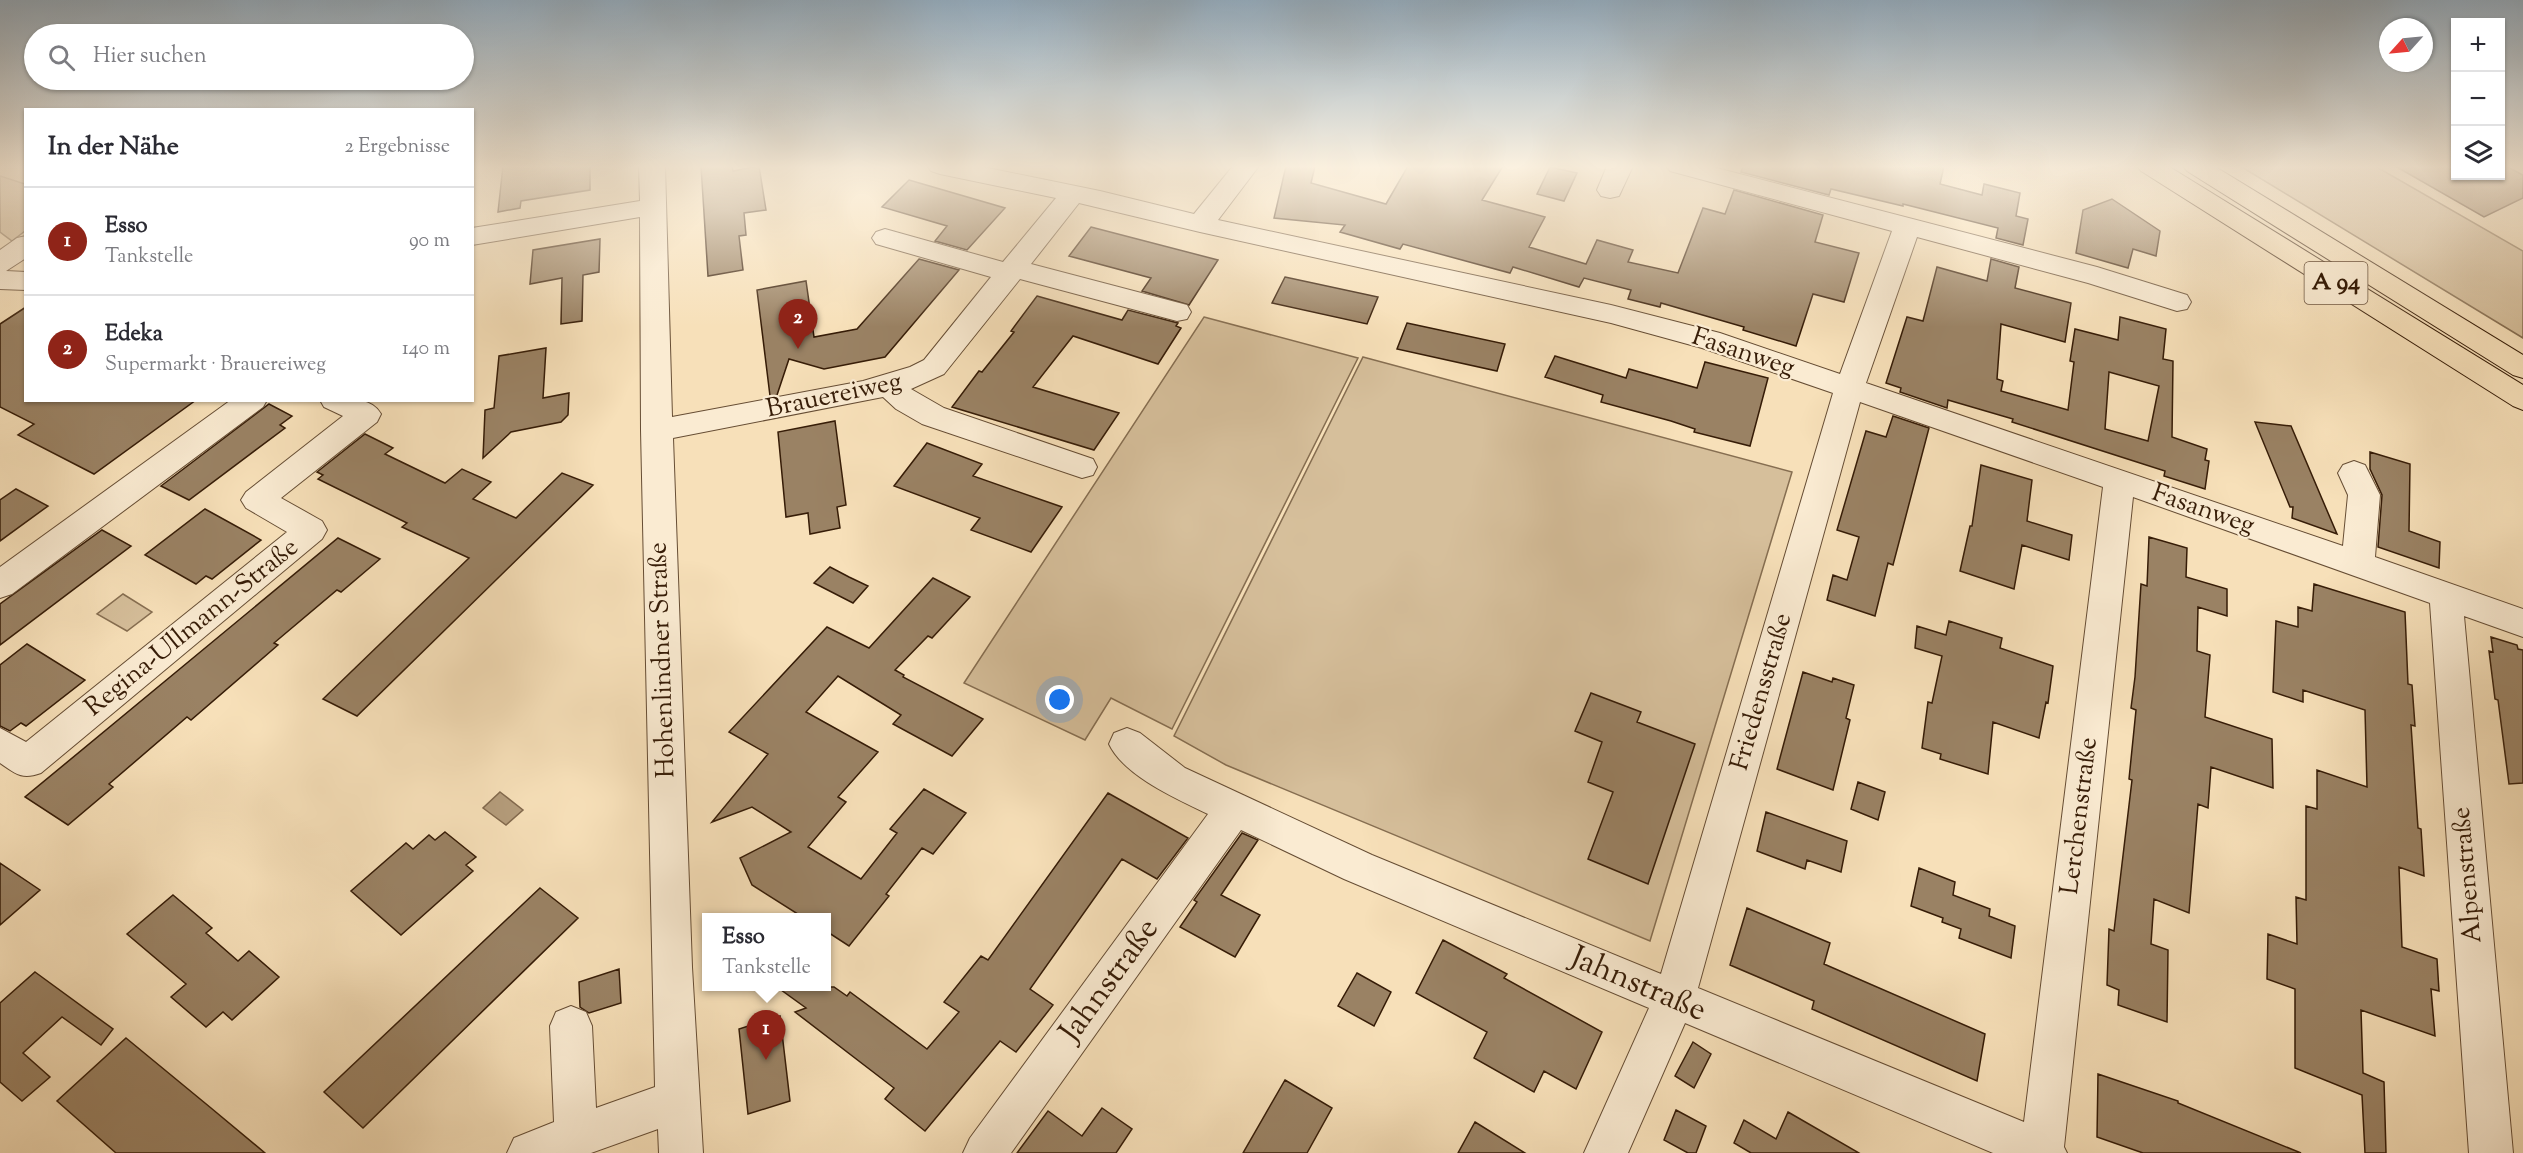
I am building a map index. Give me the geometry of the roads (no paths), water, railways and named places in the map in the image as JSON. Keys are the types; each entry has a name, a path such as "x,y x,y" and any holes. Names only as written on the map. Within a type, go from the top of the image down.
{"highway":[{"name":"A 94","path":"2236,220 2523,399"},
{"name":"A 94","path":"2283,220 2523,368"}],"street":[{"path":"474,237 575,220"},
{"name":"Hohenlindner Straße","path":"652,220 656,430 676,1101 681,1153"},
{"name":"Brauereiweg","path":"656,430 732,418 889,386 916,378 934,367 1052,220"},
{"name":"Fasanweg","path":"1183,220 1611,314 1710,340 2523,623"},
{"path":"1200,224 1204,220"},
{"path":"1880,220 2097,276 2177,302"},
{"name":"Friedensstraße","path":"1606,1153 1674,1000 1849,388 1907,227"},
{"path":"885,238 1177,312"},
{"path":"0,264 24,246"},
{"path":"0,280 24,281"},
{"path":"889,386 907,402 933,416 1082,467"},
{"path":"0,585 249,402"},
{"name":"Regina-Ullmann-Straße","path":"0,744 28,762 311,530 257,500 366,414 339,402"},
{"path":"2354,473 2364,495 2358,564"},
{"name":"Lerchenstraße","path":"2044,1153 2119,481"},
{"name":"Alpenstraße","path":"2446,597 2491,1153"},
{"name":"Jahnstraße","path":"1127,744 1172,779 1358,867 2044,1153"},
{"name":"Jahnstraße","path":"986,1153 1234,809"},
{"path":"571,1026 576,1136"},
{"path":"529,1153 676,1101"}],"place":[{"name":"Edeka","path":"798,349"},
{"name":"Esso","path":"766,1060"}]}
